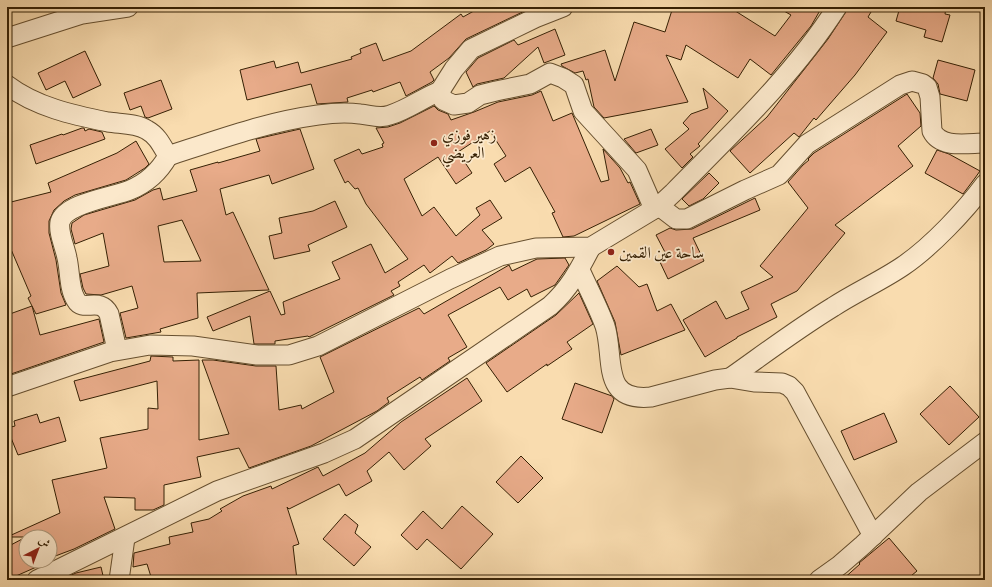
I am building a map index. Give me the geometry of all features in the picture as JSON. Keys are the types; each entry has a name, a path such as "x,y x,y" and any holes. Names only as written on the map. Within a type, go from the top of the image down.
{"street":[{"path":"7,38 82,14 128,7"},
{"path":"117,350 107,309 98,305 84,305 75,300 68,260 60,231 62,218 67,212 110,195 130,190 150,179 162,167 168,156 253,128 307,116 333,113 361,114 374,117 392,115 440,91 454,69 471,49 535,18 562,7"},
{"path":"7,387 117,350 150,345 192,346 257,355 289,355 318,346 450,279 500,256 536,248 591,247 656,207 673,194 781,82 838,7"},
{"path":"440,91 443,100 454,105 468,103 480,95 530,84 550,74 563,78 574,86 583,111 637,170 656,207 676,219 687,219 779,175 807,144 900,85 912,81 923,84 929,92 932,131 935,136 941,141 949,143 985,144"},
{"path":"7,85 40,104 109,122 142,127 156,137 168,156"},
{"path":"730,378 828,310 904,265 963,211 985,184"},
{"path":"37,580 217,492 324,453 355,439 550,306 571,284 580,270 591,247"},
{"path":"580,270 605,327 611,372 616,384 624,392 632,397 651,397 715,380 730,378 754,382 777,382 785,384 792,389 827,450 873,536"},
{"path":"818,580 840,565 919,492 985,442"},
{"path":"119,580 125,538"}],"building":[{"path":"481,7 533,7 466,39 449,58 430,72 434,80 432,82 406,96 400,82 373,92 372,90 347,98 348,102 317,104 311,84 247,100 240,70 274,61 276,68 298,62 301,73 352,59 351,57 361,53 360,49 376,43 383,61 411,51 461,14 463,17"},
{"path":"673,7 729,7 775,36 791,15 777,7 822,7 811,26 771,75 750,59 738,78 686,45 681,60 666,55 688,102 604,118 594,107 588,79 586,80 583,71 575,73 561,64 605,50 615,81 634,22 665,32"},
{"path":"849,7 874,7 868,17 887,32 855,75 816,120 814,118 799,137 794,133 750,173 730,151 767,117 828,39"},
{"path":"900,7 946,7 945,14 950,15 942,42 924,37 926,30 896,21"},
{"path":"555,29 565,55 544,63 538,47 504,78 477,84 473,87 466,72 478,58 514,40 518,45"},
{"path":"85,51 101,85 73,98 65,81 46,90 38,73"},
{"path":"938,60 975,70 967,101 940,94 938,84 933,78"},
{"path":"161,80 172,109 148,118 145,117 141,106 130,110 124,93"},
{"path":"703,88 728,111 698,144 700,146 690,154 693,157 682,168 665,149 689,129 683,123 691,114 708,108"},
{"path":"541,91 553,121 572,113 601,182 609,180 603,149 620,168 628,183 630,182 640,204 574,236 563,237 552,213 555,212 530,167 505,182 494,164 506,156 490,131 458,152 472,173 456,184 438,157 404,179 422,216 434,207 456,236 480,215 476,208 490,200 502,218 482,230 494,244 486,250 458,263 452,256 430,273 424,265 398,282 400,286 391,291 394,295 309,337 275,341 275,344 254,344 250,316 213,331 207,317 270,291 281,315 285,314 283,302 340,279 332,262 371,244 385,273 408,259 366,204 358,188 355,189 348,181 345,183 334,160 359,149 362,154 383,147 382,144 384,143 376,128 388,127 400,123 434,106 438,110 448,114 451,120 498,102 532,95"},
{"path":"907,94 920,113 921,126 898,146 913,166 835,225 845,233 797,291 771,304 777,317 737,337 705,357 683,320 716,301 726,319 749,309 741,292 773,277 760,266 808,208 788,182 814,153"},
{"path":"84,128 85,131 89,129 102,132 105,139 36,164 30,145"},
{"path":"300,129 314,169 272,184 269,175 220,189 226,215 233,212 269,290 197,293 198,318 160,329 161,332 126,338 120,313 138,308 132,286 101,295 86,294 80,274 109,266 103,233 75,244 71,229 72,223 84,215 135,200 153,190 160,188 163,200 197,191 190,170 260,151 256,139","holes":["182,220 201,261 164,262 158,226"]},
{"path":"651,129 658,145 636,153 624,139"},
{"path":"136,141 149,164 145,168 126,180 75,195 64,201 54,210 49,221 49,233 56,260 61,293 66,305 36,314 28,298 31,296 7,240 7,203 51,192 48,183 117,153"},
{"path":"937,150 949,154 980,171 963,194 925,173"},
{"path":"709,173 719,183 703,199 689,206 682,199"},
{"path":"755,198 760,210 693,238 704,261 668,279 659,260 667,256 656,235 670,228 676,230 692,229"},
{"path":"335,201 347,227 308,245 310,251 274,259 269,236 282,233 279,218 313,211"},
{"path":"565,258 569,265 555,285 531,297 527,289 508,300 500,287 448,315 467,347 448,358 450,361 422,380 420,377 387,398 389,402 377,411 311,446 249,468 239,448 197,457 201,477 164,485 164,505 153,510 135,510 135,498 104,497 115,529 58,555 58,529 25,529 60,513 52,480 107,468 100,438 148,429 148,408 158,409 157,381 80,401 74,381 150,361 151,356 173,357 173,361 199,360 199,440 229,434 202,360 213,360 256,366 276,366 279,410 301,405 302,409 334,392 320,357 419,308 424,314 509,265 512,271 537,259"},
{"path":"617,266 639,287 647,284 657,311 671,304 685,330 621,355 615,322 597,281"},
{"path":"579,293 593,324 567,342 572,349 547,366 547,364 507,392 486,363 556,315"},
{"path":"32,306 40,335 99,319 104,342 11,374 7,361 7,315"},
{"path":"467,378 482,401 425,439 431,446 404,470 389,452 367,471 372,481 346,496 339,484 289,509 287,507 299,544 293,546 297,580 152,580 147,564 133,567 134,553 170,544 169,537 193,532 191,523 209,519 222,511 220,509 243,496 271,486 272,489 318,467 323,476 365,453 401,422"},
{"path":"575,383 612,396 614,399 602,433 562,419"},
{"path":"950,386 979,417 949,445 920,414"},
{"path":"884,413 897,442 854,460 841,431"},
{"path":"37,414 40,423 59,417 66,441 18,455 7,428 15,426 14,421"},
{"path":"521,456 543,478 518,503 496,482"},
{"path":"462,506 493,534 461,569 427,539 417,550 401,535 423,511 442,529"},
{"path":"345,514 358,525 355,533 371,547 354,566 323,539"},
{"path":"18,532 18,537 7,537"},
{"path":"889,538 917,571 906,580 842,580 860,564 859,563"},
{"path":"18,541 18,569 32,569 7,580 7,547"},
{"path":"101,567 104,580 68,580 67,577 76,573"}],"place":[{"name":"زهير فوزي العريضي","path":"434,143"},
{"name":"ساحة عين القمين","path":"611,252"}]}
